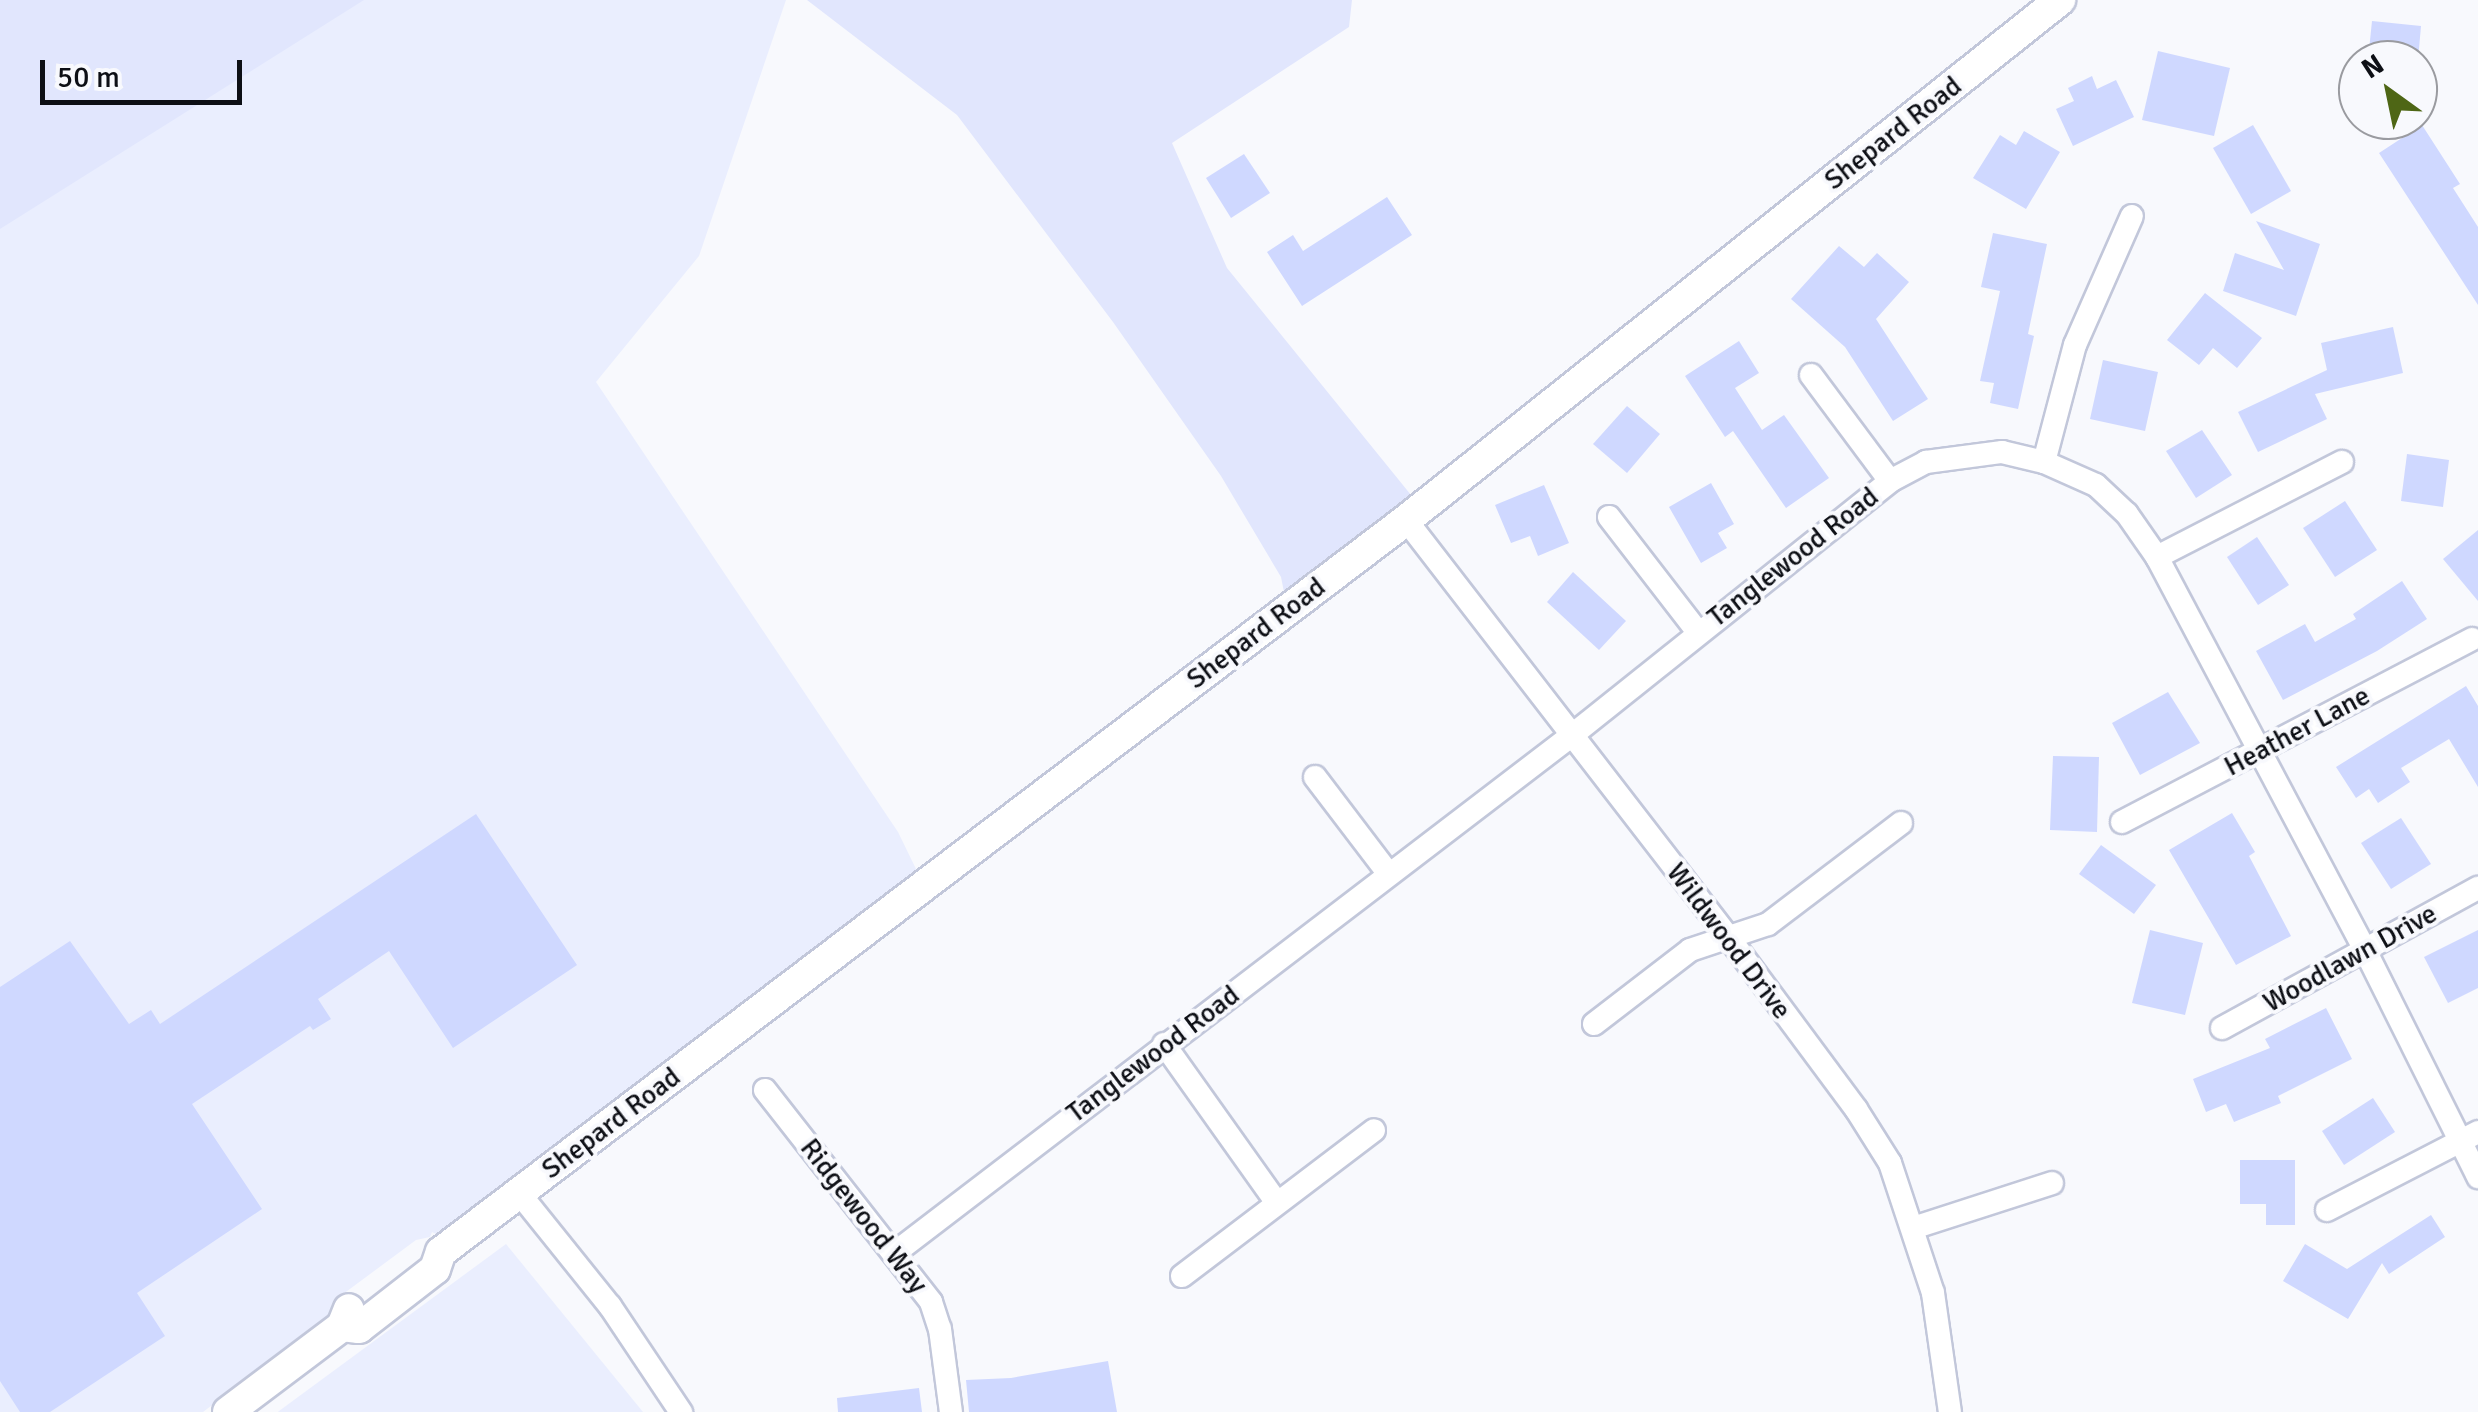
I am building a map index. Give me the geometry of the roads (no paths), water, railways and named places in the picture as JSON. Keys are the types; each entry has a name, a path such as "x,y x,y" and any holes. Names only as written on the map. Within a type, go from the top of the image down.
{"street":[{"name":"Shepard Road","path":"228,1412 342,1326 358,1328 435,1269 441,1252 1406,520 2060,0"},
{"path":"2044,462 2075,345 2132,216"},
{"path":"1811,375 1890,481"},
{"name":"Tanglewood Road","path":"896,1252 1572,736 1890,481 1926,462 2002,452 2044,462 2096,485 2126,514 2157,557 2366,950 2470,1136 2478,1177"},
{"path":"2157,557 2342,462"},
{"path":"1608,517 1698,632"},
{"name":"Wildwood Drive","path":"1406,520 1728,938 1856,1109 1890,1163 1933,1294 1950,1412"},
{"name":"Heather Lane","path":"2122,822 2472,639"},
{"path":"1315,778 1389,874"},
{"path":"1594,1024 1690,950 1768,924 1901,823"},
{"name":"Woodlawn Drive","path":"2222,1028 2478,888"},
{"path":"1164,1044 1277,1203"},
{"name":"Ridgewood Way","path":"764,1090 896,1252 931,1302 940,1329 951,1412"},
{"path":"1182,1276 1374,1130"},
{"path":"2327,1210 2470,1136"},
{"path":"1914,1228 2052,1183"},
{"path":"519,1193 610,1306 680,1412"}]}
